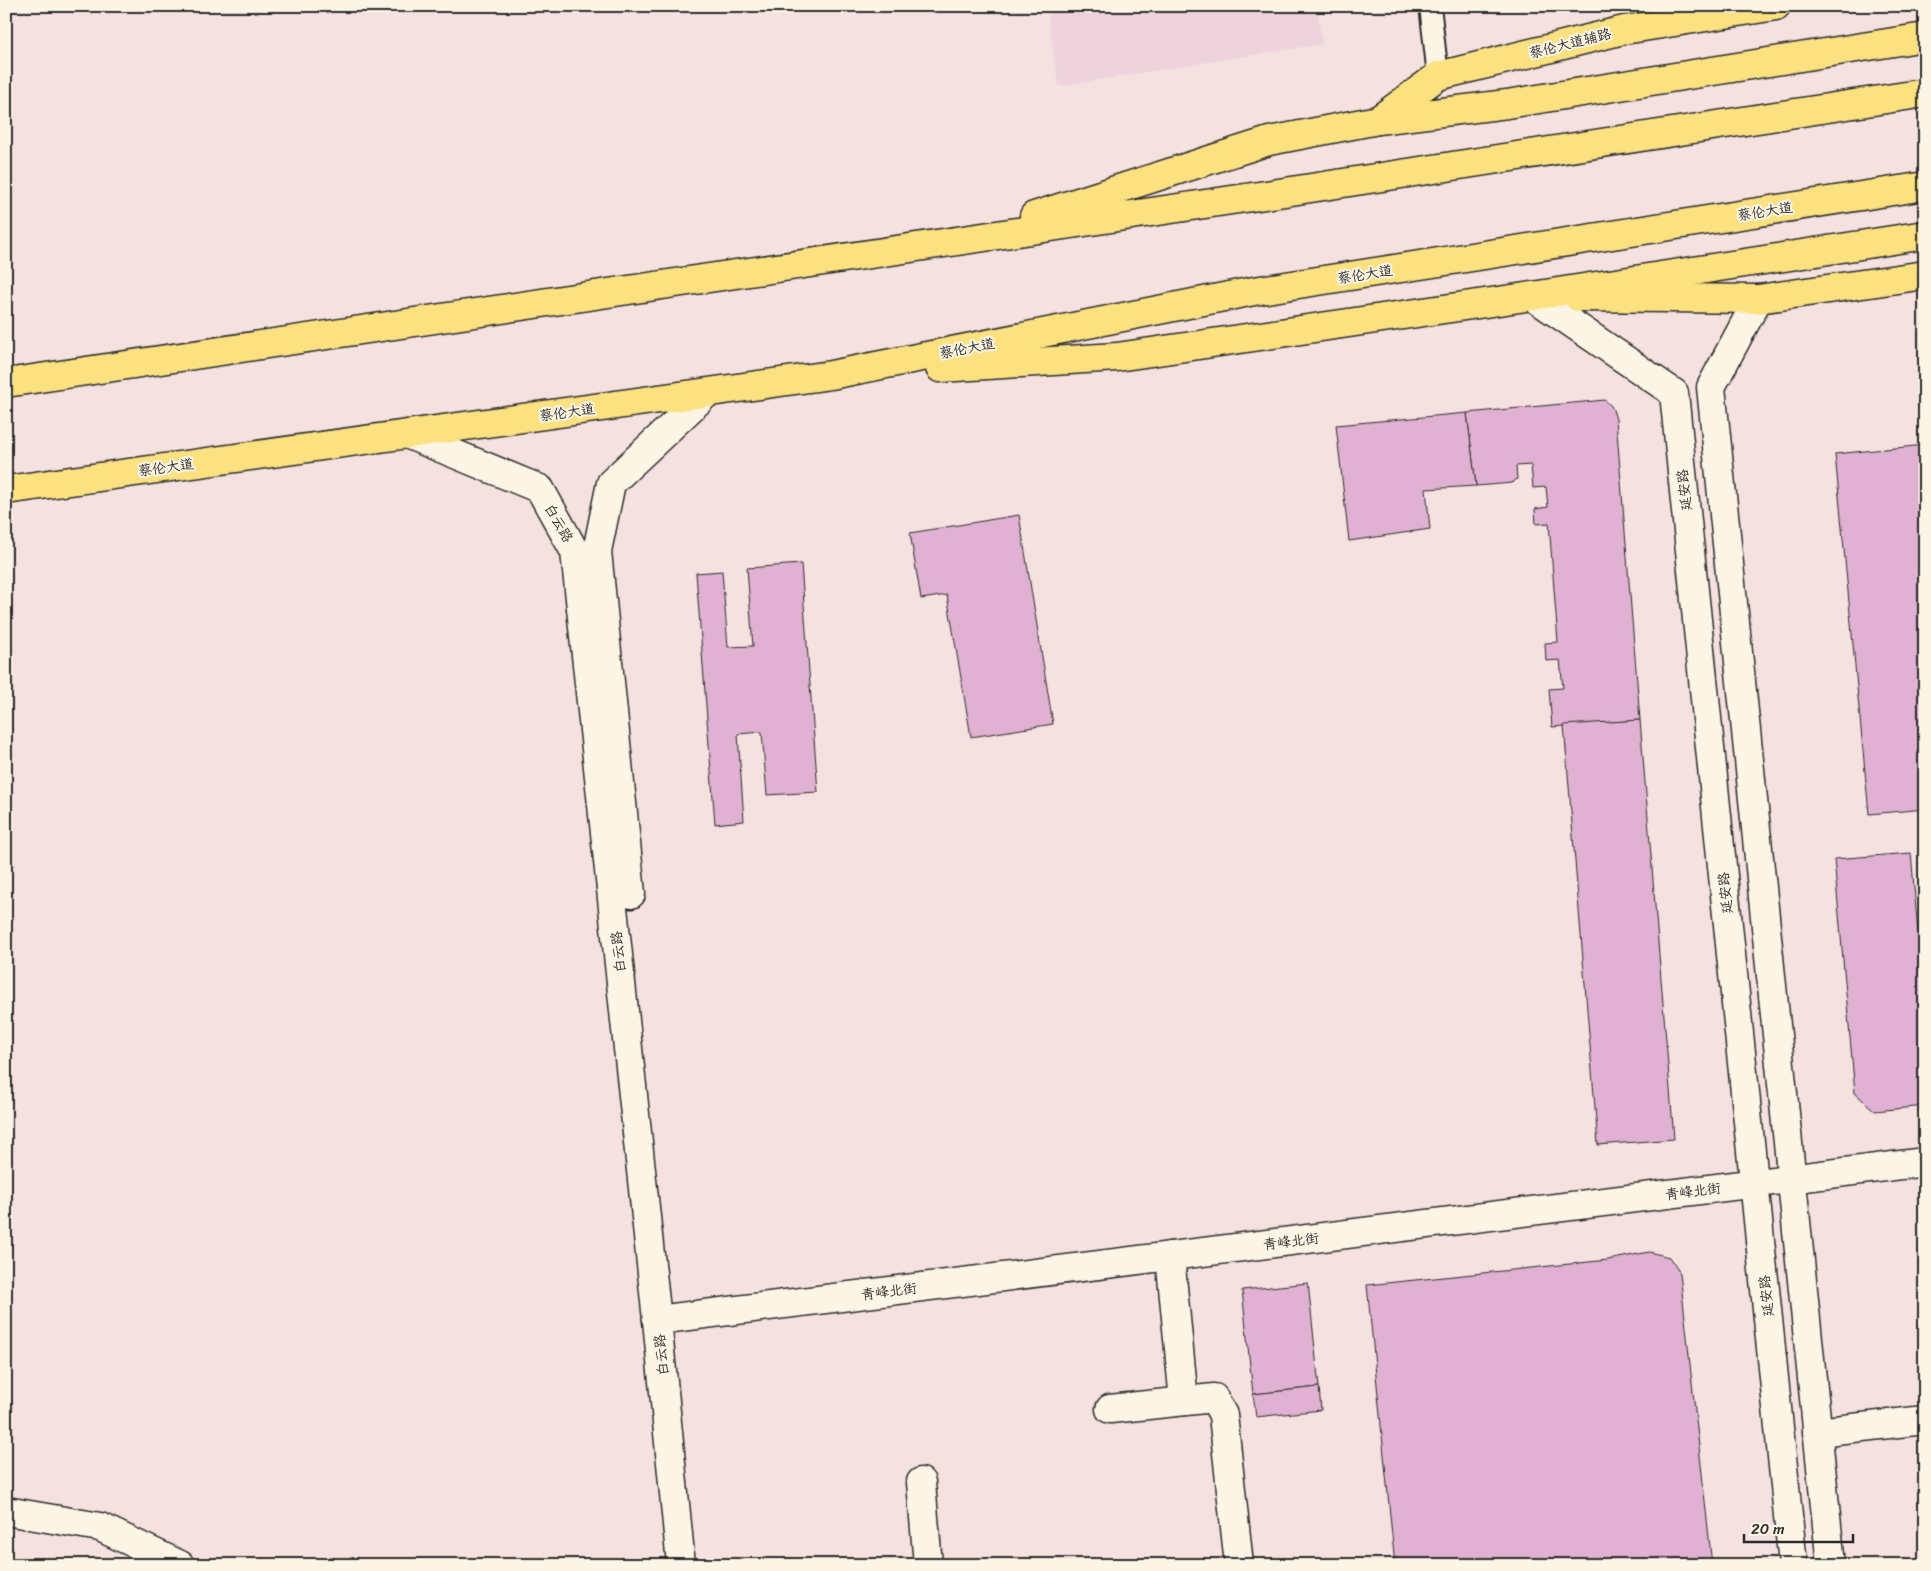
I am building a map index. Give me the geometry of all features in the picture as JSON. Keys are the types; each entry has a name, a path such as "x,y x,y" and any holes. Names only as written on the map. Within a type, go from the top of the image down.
{"main road":[{"name":"蔡伦大道辅路","path":"1378,120 1438,76 1624,30 1776,6"},
{"path":"952,242 1269,142 1378,120 1507,104 1925,37"},
{"path":"6,383 952,242 1925,93"},
{"name":"蔡伦大道","path":"6,490 831,375 1254,291 1925,186"},
{"path":"831,375 1117,357 1532,296 1925,235"},
{"path":"1532,296 1758,298 1925,275"}],"street":[{"name":"延安路","path":"1532,296 1674,393 1793,1565"},
{"path":"1758,298 1711,387 1831,1565"},
{"name":"白云路","path":"681,1565 666,1319 597,551 611,483 706,393"},
{"name":"白云路","path":"408,435 540,489 575,552 666,1319 698,1565"},
{"name":"青峰北街","path":"666,1319 1925,1162"},
{"path":"1170,1256 1184,1401"},
{"path":"1110,1409 1214,1398 1224,1415 1239,1565"},
{"path":"1817,1432 1925,1420"},
{"path":"922,1482 928,1565"},
{"path":"6,1510 100,1527 180,1565"}],"lane":[{"path":"1430,6 1438,76"}],"shaded area":[{"path":"1046,6 1317,6 1322,44 1059,86"}],"building":[{"path":"1605,400 1612,407 1616,419 1640,720 1552,727 1549,689 1563,688 1560,660 1546,661 1545,643 1558,642 1549,523 1536,524 1535,509 1548,507 1546,487 1533,488 1531,465 1516,466 1517,479 1512,483 1476,486 1467,413"},
{"path":"1467,413 1476,486 1426,489 1430,529 1349,541 1336,425"},
{"path":"1925,445 1925,809 1869,814 1835,454"},
{"path":"1019,515 1053,724 971,737 947,595 921,599 910,533"},
{"path":"801,564 818,792 767,795 762,732 738,734 744,821 715,824 696,573 722,571 728,647 753,646 747,568"},
{"path":"1640,720 1674,1139 1598,1145 1564,725"},
{"path":"1911,853 1920,955 1925,955 1925,1106 1875,1111 1855,1093 1834,859"},
{"path":"1649,1252 1669,1257 1680,1273 1712,1565 1395,1565 1367,1285 1608,1260"},
{"path":"1308,1283 1319,1387 1253,1394 1242,1290"},
{"path":"1319,1387 1321,1410 1256,1417 1253,1394"}]}
